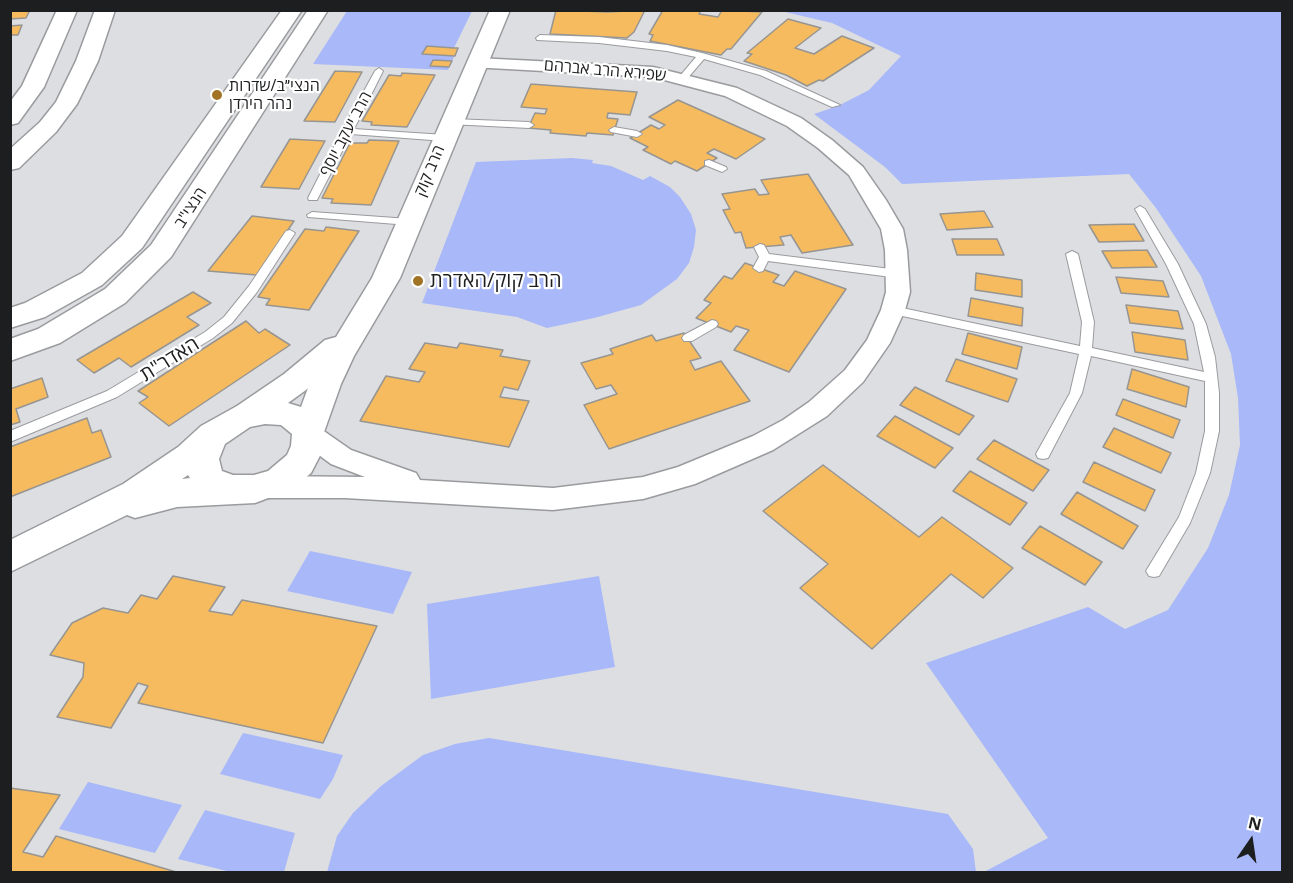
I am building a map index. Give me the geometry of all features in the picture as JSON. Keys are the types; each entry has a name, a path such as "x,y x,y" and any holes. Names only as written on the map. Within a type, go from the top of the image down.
{"street":[{"path":"10,118 33,87 67,10"},
{"path":"10,163 48,127 66,104 87,61 105,10"},
{"name":"הנצי\"ב","path":"10,318 35,310 92,279 132,242 292,10"},
{"name":"הנצי\"ב","path":"10,351 49,336 106,302 140,274 162,251 318,10"},
{"name":"הרב קוק","path":"309,433 325,384 386,278 500,10"},
{"name":"שפירא הרב אברהם","path":"264,486 345,487 553,499 643,488 685,476 763,444 818,409 854,376 868,358 893,310 898,274 892,229 856,171 825,144 794,122 731,92 682,78 621,69 477,63"},
{"name":"הרב קוק","path":"248,415 312,369 355,329"},
{"path":"10,557 99,514 170,471 233,420 248,415 272,412 287,414 299,420 309,433 347,459 434,493"},
{"path":"99,514 177,493 246,490 264,486 286,475 299,464 306,452 309,433"},
{"path":"213,435 203,453 203,471 216,484 229,489"}],"lane":[{"path":"540,38 611,41 667,48 763,73 835,105"},
{"path":"682,78 702,56"},
{"name":"הרב יעקב יוסף","path":"313,198 379,71"},
{"path":"347,131 448,130 529,125"},
{"path":"614,130 637,134"},
{"path":"709,163 722,169"},
{"path":"1140,209 1187,294 1200,324 1212,378 1212,431 1203,473 1185,519 1154,571"},
{"path":"312,214 409,222"},
{"name":"האדר\"ת","path":"10,437 112,394 208,335 228,320 253,289 290,233"},
{"path":"759,268 763,252 898,274"},
{"path":"1043,453 1076,393 1086,351 1088,322 1072,254"},
{"path":"893,310 1212,378"},
{"path":"687,338 712,324"}],"shaded area":[{"path":"347,11 472,11 454,48 458,48 448,70 313,64"},
{"path":"781,11 1282,11 1282,872 984,872 1048,838 926,663 1088,607 1125,629 1168,610 1208,548 1229,495 1240,445 1238,398 1231,354 1201,276 1156,208 1129,174 902,184 885,167 814,114 838,106 869,90 901,56 832,23"},
{"path":"572,158 593,160 592,163 611,166 643,180 650,176 670,187 680,197 691,214 696,230 689,263 677,279 641,305 547,328 517,317 422,303 476,162"},
{"path":"310,551 412,572 393,614 287,591"},
{"path":"599,576 615,667 431,699 427,604"},
{"path":"243,733 343,755 333,779 320,799 220,774"},
{"path":"489,738 948,814 973,849 976,872 327,872 337,836 353,813 381,786 423,755 455,744"},
{"path":"88,782 182,805 155,853 59,829"},
{"path":"205,810 295,833 284,872 231,872 178,859"}],"building":[{"path":"10,10 30,10 26,18 10,19"},
{"path":"556,10 608,12 645,10 634,32 627,38 550,34"},
{"path":"663,10 701,10 699,14 718,17 722,10 762,12 731,49 727,49 721,55 650,41 653,35 649,34"},
{"path":"788,19 821,28 795,48 814,54 842,36 874,48 823,81 819,80 807,86 786,75 744,61 752,54 747,53"},
{"path":"22,25 18,35 10,35 10,26"},
{"path":"427,46 458,48 455,56 422,54"},
{"path":"433,60 452,61 449,67 430,66"},
{"path":"335,71 362,72 335,122 304,121"},
{"path":"402,73 435,75 407,127 371,125 372,122 362,121 389,75 401,76"},
{"path":"531,84 637,92 630,115 608,113 607,118 618,119 613,135 587,133 586,136 550,133 551,130 528,128 535,113 545,114 547,109 521,107"},
{"path":"678,100 765,139 736,159 714,149 707,153 717,158 697,171 675,161 671,164 643,150 648,147 630,138 651,125 659,129 665,125 649,117"},
{"path":"290,139 325,141 299,189 261,187"},
{"path":"369,140 399,141 371,205 331,203 333,199 322,198 350,143 367,143"},
{"path":"808,174 853,245 802,253 791,235 780,237 784,245 746,248 741,232 735,233 723,210 730,209 722,194 755,189 759,195 769,194 761,180"},
{"path":"984,211 993,227 947,230 940,214"},
{"path":"252,216 294,221 257,275 208,271"},
{"path":"1134,224 1144,241 1099,242 1089,225"},
{"path":"326,227 359,231 309,310 266,305 270,299 258,297 305,229 324,231"},
{"path":"952,239 997,239 1004,255 957,255"},
{"path":"1147,250 1157,267 1112,268 1102,251"},
{"path":"745,263 779,275 773,282 784,286 795,271 846,289 789,372 734,350 749,330 736,326 731,332 696,318 711,303 704,300 724,276 732,279"},
{"path":"976,273 1022,280 1022,297 975,290"},
{"path":"1116,277 1163,281 1169,297 1121,293"},
{"path":"193,292 211,303 187,317 199,325 131,367 119,358 94,373 77,360"},
{"path":"971,298 1023,308 1022,326 968,316"},
{"path":"1126,305 1178,311 1183,329 1130,323"},
{"path":"246,321 259,333 265,329 290,345 169,426 139,403 148,397 138,391"},
{"path":"1132,332 1185,340 1188,360 1135,352"},
{"path":"684,333 701,358 690,361 695,370 721,361 750,401 609,449 584,405 617,394 611,385 596,389 581,363 613,354 610,349 652,335 656,341"},
{"path":"968,333 1022,347 1017,369 962,354"},
{"path":"425,343 457,348 460,343 503,350 500,356 530,361 518,390 504,387 500,397 529,401 509,447 360,421 386,376 419,382 425,372 409,369"},
{"path":"956,359 1017,379 1008,402 946,381"},
{"path":"1132,369 1189,387 1186,407 1127,389"},
{"path":"42,378 48,397 16,409 20,422 10,425 10,389"},
{"path":"915,387 974,416 959,435 900,405"},
{"path":"1123,399 1180,420 1173,438 1116,415"},
{"path":"895,416 953,448 935,468 877,436"},
{"path":"87,418 92,433 101,430 111,457 10,497 10,447"},
{"path":"1114,428 1171,453 1161,473 1103,447"},
{"path":"994,440 1049,470 1033,491 977,459"},
{"path":"1094,462 1155,490 1145,511 1083,482"},
{"path":"823,465 919,537 942,517 1013,568 983,598 951,574 872,649 800,588 828,564 763,511"},
{"path":"970,471 1027,503 1010,525 953,491"},
{"path":"1077,492 1138,526 1123,549 1061,514"},
{"path":"1040,526 1102,562 1085,585 1022,548"},
{"path":"173,576 225,587 209,611 232,615 242,600 377,626 323,743 138,703 148,686 138,683 111,728 57,717 83,677 84,663 50,655 72,623 103,608 128,613 141,595 157,599"},
{"path":"10,788 60,795 23,852 43,857 56,836 176,872 10,872"}],"place":[{"name":"הנצי״ב/שדרות נהר הירדן","path":"217,95"},
{"name":"הרב קוק/האדרת","path":"418,281"}]}
